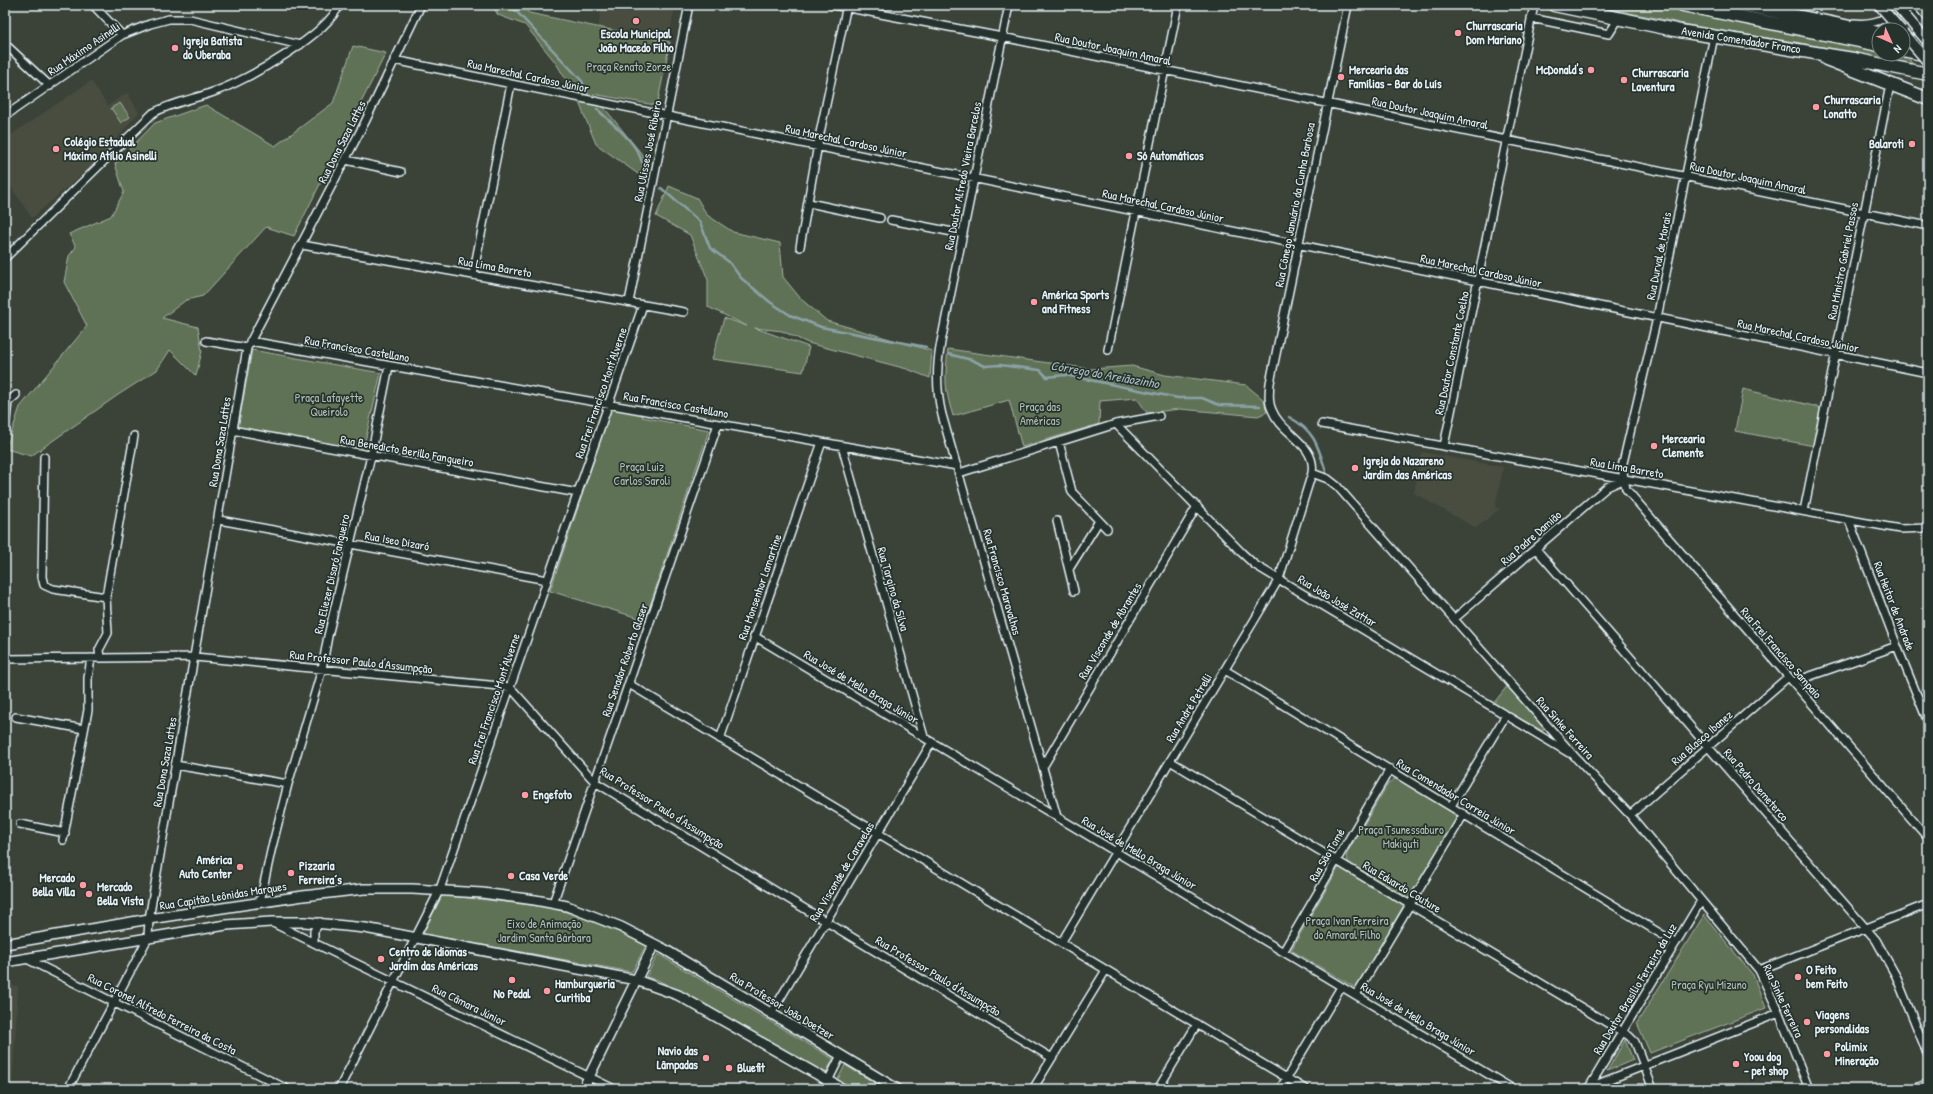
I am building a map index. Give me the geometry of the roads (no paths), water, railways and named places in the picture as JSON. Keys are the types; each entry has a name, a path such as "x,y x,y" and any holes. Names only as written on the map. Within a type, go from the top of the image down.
{"highway":[{"name":"Avenida Comendador Franco","path":"1554,5 1714,36 1803,50 1928,74"},
{"name":"Avenida Comendador Franco","path":"1683,5 1871,43"},
{"path":"1746,5 1871,31"},
{"path":"1898,5 1910,14 1928,35"},
{"path":"1911,41 1928,46"},
{"path":"1803,50 1928,99"},
{"path":"1911,52 1928,55"}],"main road":[{"path":"1879,5 1893,22"},
{"path":"1898,5 1928,42"},
{"path":"1911,42 1928,62"},
{"name":"Rua Capitão Leônidas Marques","path":"5,944 149,919 260,902 364,889 440,889 553,903 580,910 606,920 654,944"},
{"path":"5,962 226,925 271,922 320,922 365,928 636,980 678,995 826,1085 843,1089"},
{"path":"583,1089 654,944"},
{"name":"Rua Professor João Doetzer","path":"654,944 897,1089"}],"street":[{"path":"93,5 122,35"},
{"path":"5,258 153,113 167,105 216,91 238,82 310,39 332,17 339,5"},
{"name":"Rua Dona Saza Lattes","path":"148,938 149,919 175,764 219,520 232,430 249,344 346,160 421,5"},
{"name":"Rua Ulisses José Ribeiro","path":"629,302 689,5"},
{"name":"Rua Doutor Joaquim Amaral","path":"833,5 846,6 1002,37 1928,226"},
{"name":"Rua Doutor Alfredo Vieira Barcelos","path":"939,351 1009,5"},
{"path":"1108,350 1178,5"},
{"name":"Rua Cônego Januário da Cunha Barbosa","path":"1312,473 1313,462 1308,451 1278,421 1272,411 1269,397 1270,383 1348,5"},
{"name":"Rua Doutor Constante Coelho","path":"1444,446 1534,5"},
{"path":"1831,22 1862,24 1878,22 1893,13 1898,5"},
{"path":"800,247 846,6"},
{"path":"1532,18 1609,34 1619,18"},
{"name":"Rua Máximo Asinelli","path":"5,116 122,35 150,24 169,19 190,19 300,44"},
{"name":"Rua Durval de Morais","path":"1625,479 1622,467 1658,318 1714,36"},
{"path":"5,44 50,86"},
{"name":"Rua Marechal Cardoso Júnior","path":"394,60 1928,373"},
{"path":"473,275 511,84"},
{"name":"Rua Ministro Gabriel Passos","path":"1804,511 1890,85"},
{"path":"346,160 401,172"},
{"path":"809,203 880,218"},
{"path":"891,220 963,234"},
{"name":"Rua Lima Barreto","path":"302,245 684,312"},
{"name":"Rua Frei Francisco Mont'Alverne","path":"339,1089 440,889 643,305"},
{"name":"Rua Francisco Castellano","path":"206,341 249,344 389,366 822,442 958,470 1059,442 1116,424 1159,416"},
{"name":"Rua Francisco Maravalhas","path":"939,351 937,380 939,403 1057,817"},
{"name":"Rua Eliezer Disaró Fangueiro","path":"260,902 288,784 322,669 371,456 389,366"},
{"path":"5,429 8,402 16,395"},
{"name":"Rua Senador Roberto Glaser","path":"553,903 718,424"},
{"name":"Rua João José Zattar","path":"1116,424 1246,557 1279,579 1576,758"},
{"name":"Rua Lima Barreto","path":"1322,424 1900,529 1928,528"},
{"name":"Rua Benedicto Berillo Fangueiro","path":"232,430 578,493"},
{"path":"100,658 100,650 108,633 106,597 134,436"},
{"name":"Rua Monsenhor Lamartine","path":"720,739 754,636 822,442"},
{"path":"1059,442 1072,492 1106,529"},
{"name":"Rua Targino da Silva","path":"842,446 924,737"},
{"path":"44,457 42,577 44,585 53,589 106,597"},
{"name":"Rua André Petrelli","path":"1061,943 1279,579 1312,473"},
{"name":"Rua Sinke Ferreira","path":"1312,473 1328,479 1337,486 1576,758 1630,815 1759,970 1780,1014 1809,1089"},
{"name":"Rua Padre Damião","path":"1454,619 1607,487 1625,479"},
{"name":"Rua Frei Francisco Sampaio","path":"1625,479 1628,494 1928,838"},
{"name":"Rua Visconde de Abrantes","path":"1043,767 1197,506"},
{"name":"Rua Iseo Dizaró","path":"219,520 547,580"},
{"name":"Rua Heitor de Andrade","path":"1849,520 1897,646 1928,721"},
{"path":"1069,569 1099,521"},
{"path":"1057,522 1074,591"},
{"name":"Rua Pedro Demeterco","path":"1536,548 1866,928 1891,965 1928,1055"},
{"name":"Rua José de Mello Braga Júnior","path":"754,636 1513,1089"},
{"name":"Rua Blasco Ibanez","path":"1630,815 1708,746 1790,679 1897,646"},
{"name":"Rua Professor Paulo d'Assumpção","path":"5,659 195,657 510,687 595,782 1052,1058"},
{"path":"20,824 64,836 88,705 88,674 91,658"},
{"name":"Rua Comendador Correia Júnior","path":"1225,670 1676,943"},
{"path":"629,684 1305,1089"},
{"path":"1451,806 1506,715"},
{"path":"16,717 84,729"},
{"name":"Rua Visconde de Caravelas","path":"771,1014 932,742"},
{"name":"Rua Eduardo Couture","path":"1170,761 1623,1032 1635,1042 1653,1089"},
{"path":"175,764 288,784"},
{"name":"Rua São Tomé","path":"1283,952 1390,769"},
{"path":"1356,995 1464,814"},
{"name":"Rua Doutor Brasílio Ferreira da Luz","path":"1589,1088 1701,901"},
{"path":"1759,970 1928,904"},
{"name":"Rua Câmara Júnior","path":"271,922 614,1089"},
{"path":"314,942 314,931 320,922"},
{"path":"68,1089 148,938"},
{"name":"Rua Coronel Alfredo Ferreira da Costa","path":"27,958 286,1089"},
{"path":"1033,1089 1106,970"},
{"path":"1280,1089 1341,986"},
{"path":"1589,1088 1780,1014"},
{"path":"1158,1089 1196,1024"},
{"path":"826,1085 841,1055"},
{"path":"1914,1089 1928,1083"}],"waterway":[{"name":"Córrego do Areiãozinho","path":"508,5 516,11 582,81 588,96"},
{"name":"Córrego do Areiãozinho","path":"597,109 635,147 642,162"},
{"name":"Córrego do Areiãozinho","path":"661,188 700,222 710,248 729,262 741,278 770,302 790,315 821,327 926,347"},
{"name":"Córrego do Areiãozinho","path":"948,354 972,360 985,366 1000,365 1040,370 1047,377 1065,375 1178,398 1202,398 1219,405 1260,406"},
{"name":"Córrego do Areiãozinho","path":"1289,417 1298,422 1310,434 1318,447 1326,472"}],"place":[{"name":"Escola Municipal João Macedo Filho","path":"636,21"},
{"name":"Churrascaria Dom Mariano","path":"1458,33"},
{"name":"Igreja Batista do Uberaba","path":"175,48"},
{"name":"McDonald's","path":"1591,70"},
{"name":"Mercearia das Famílias - Bar do Luís","path":"1341,77"},
{"name":"Churrascaria Laventura","path":"1624,80"},
{"name":"Churrascaria Lonatto","path":"1816,107"},
{"name":"Balaroti","path":"1912,144"},
{"name":"Colégio Estadual Máximo Atílio Asinelli","path":"56,149"},
{"name":"Só Automáticos","path":"1129,156"},
{"name":"América Sports and Fitness","path":"1034,302"},
{"name":"Mercearia Clemente","path":"1654,446"},
{"name":"Igreja do Nazareno Jardim das Américas","path":"1355,468"},
{"name":"Engefoto","path":"525,795"},
{"name":"América Auto Center","path":"240,867"},
{"name":"Pizzaria Ferreira´s","path":"291,873"},
{"name":"Casa Verde","path":"511,876"},
{"name":"Mercado Bella Villa","path":"83,885"},
{"name":"Mercado Bella Vista","path":"89,894"},
{"name":"Centro de Idiomas Jardim das Américas","path":"381,959"},
{"name":"O Feito bem Feito","path":"1798,977"},
{"name":"No Pedal","path":"512,980"},
{"name":"Hamburgueria Curitiba","path":"547,991"},
{"name":"Viagens personalidas","path":"1807,1022"},
{"name":"Polimix Mineração","path":"1827,1054"},
{"name":"Navio das Lâmpadas","path":"706,1058"},
{"name":"Yoou dog - pet shop","path":"1736,1064"},
{"name":"Bluefit","path":"729,1068"}],"park label":[{"name":"Praça Renato Zorze","path":"629,67"},
{"name":"Praça Lafayette Queirolo","path":"329,405"},
{"name":"Praça das Américas","path":"1040,414"},
{"name":"Praça Luiz Carlos Saroli","path":"642,474"},
{"name":"Praça Tsunessaburo Makiguti","path":"1401,837"},
{"name":"Praça Ivan Ferreira do Amaral Filho","path":"1347,928"},
{"name":"Eixo de Animação Jardim Santa Bárbara","path":"544,931"},
{"name":"Praça Ryu Mizuno","path":"1709,985"}]}
